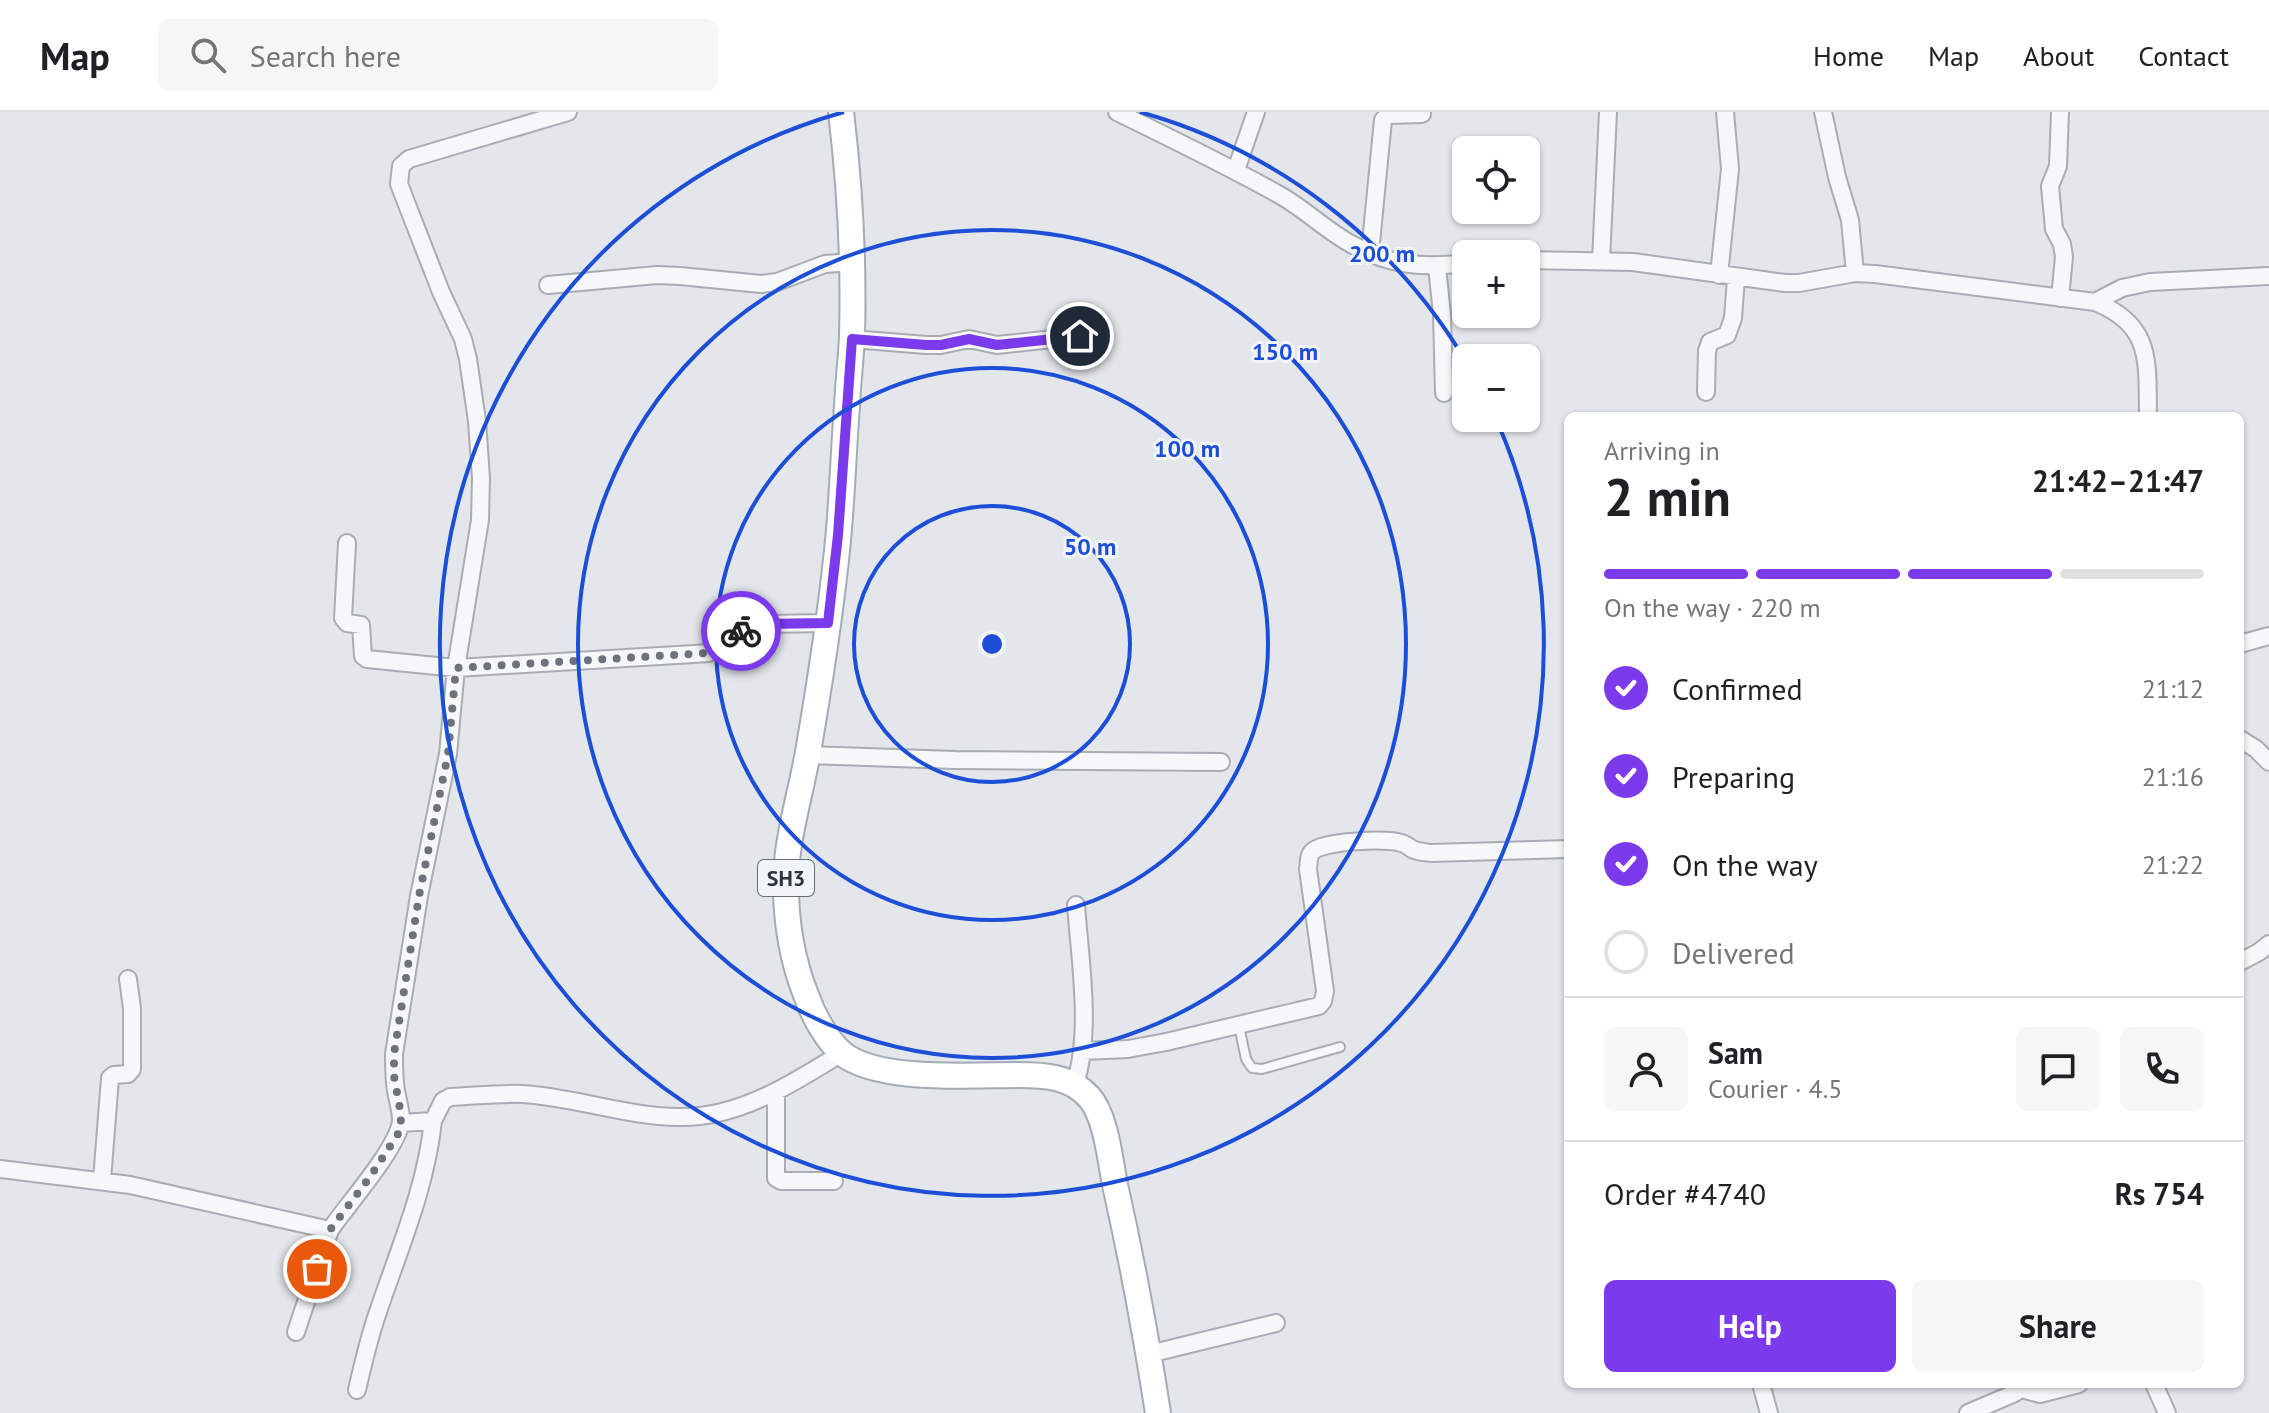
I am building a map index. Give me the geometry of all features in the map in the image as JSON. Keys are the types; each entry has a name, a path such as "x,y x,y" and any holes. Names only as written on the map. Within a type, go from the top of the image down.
{"main road":[{"name":"SH3","path":"841,112 851,215 852,339 838,544 828,623 786,871 789,930 806,997 842,1053"},
{"path":"842,1053 863,1065 891,1071 930,1075 1057,1077 1075,1084 1092,1099 1101,1119 1158,1413"}],"street":[{"path":"296,1332 330,1230 370,1177 398,1134 401,1123 394,1054 419,896 448,754 456,668 480,520 477,421 463,339 441,292 398,175 401,166 409,159 568,112"},
{"path":"1117,112 1282,196 1352,245 1396,262 1417,266 1452,265"},
{"path":"1236,170 1256,112"},
{"path":"1601,261 1608,112"},
{"path":"1706,392 1710,342 1727,335 1731,326 1728,276 1730,169 1725,112"},
{"path":"1823,112 1850,220 1855,273"},
{"path":"2060,112 2057,172 2050,186 2054,229 2062,244 2064,257 2060,298"},
{"path":"1370,253 1383,120 1388,115 1422,114"},
{"path":"1540,260 1633,262 1763,282 1799,283 1855,273 2095,302 2114,309 2130,323 2141,339 2147,368 2148,412"},
{"path":"548,285 657,275 761,284 777,282 825,264 852,262"},
{"path":"1437,267 1444,393"},
{"path":"2095,302 2122,288 2150,282 2269,276"},
{"path":"852,339 926,345 969,339 997,345 1080,336"},
{"path":"347,543 343,618 345,622 361,625 364,658 456,668 708,653 747,627 757,624 828,623"},
{"path":"2244,643 2269,636"},
{"path":"2244,742 2268,760"},
{"path":"807,755 955,760 1221,762"},
{"path":"1083,1051 1128,1049 1319,1006 1325,991 1308,869 1313,851 1333,843 1381,842 1402,843 1414,850 1431,853 1564,849"},
{"path":"1075,1084 1083,1051 1084,1024 1076,905"},
{"path":"2244,960 2269,944"},
{"path":"102,1180 110,1078 128,1074 132,1069 132,1008 128,979"},
{"path":"357,1390 377,1314 418,1197 433,1121 443,1101 450,1097 522,1094 667,1117 688,1117 724,1112 776,1092 842,1053"},
{"path":"776,1092 776,1178 781,1181 834,1181"},
{"path":"401,1123 433,1121"},
{"path":"0,1169 102,1180 330,1230"},
{"path":"1149,1354 1276,1323"},
{"path":"1762,1388 1769,1413"},
{"path":"1968,1413 2015,1393 2018,1388"},
{"path":"2024,1388 2040,1394 2063,1388"},
{"path":"2156,1388 2167,1413"}],"lane":[{"path":"1239,1026 1246,1059 1252,1068 1262,1069 1340,1047"}],"way so far":[{"path":"317,1269 330,1230 370,1177 398,1134 401,1123 394,1054 419,896 448,754 456,668 708,653 741,631"}],"route":[{"path":"741,631 757,624 828,623 842,490 852,339 926,345 969,339 997,345 1080,336"}]}
